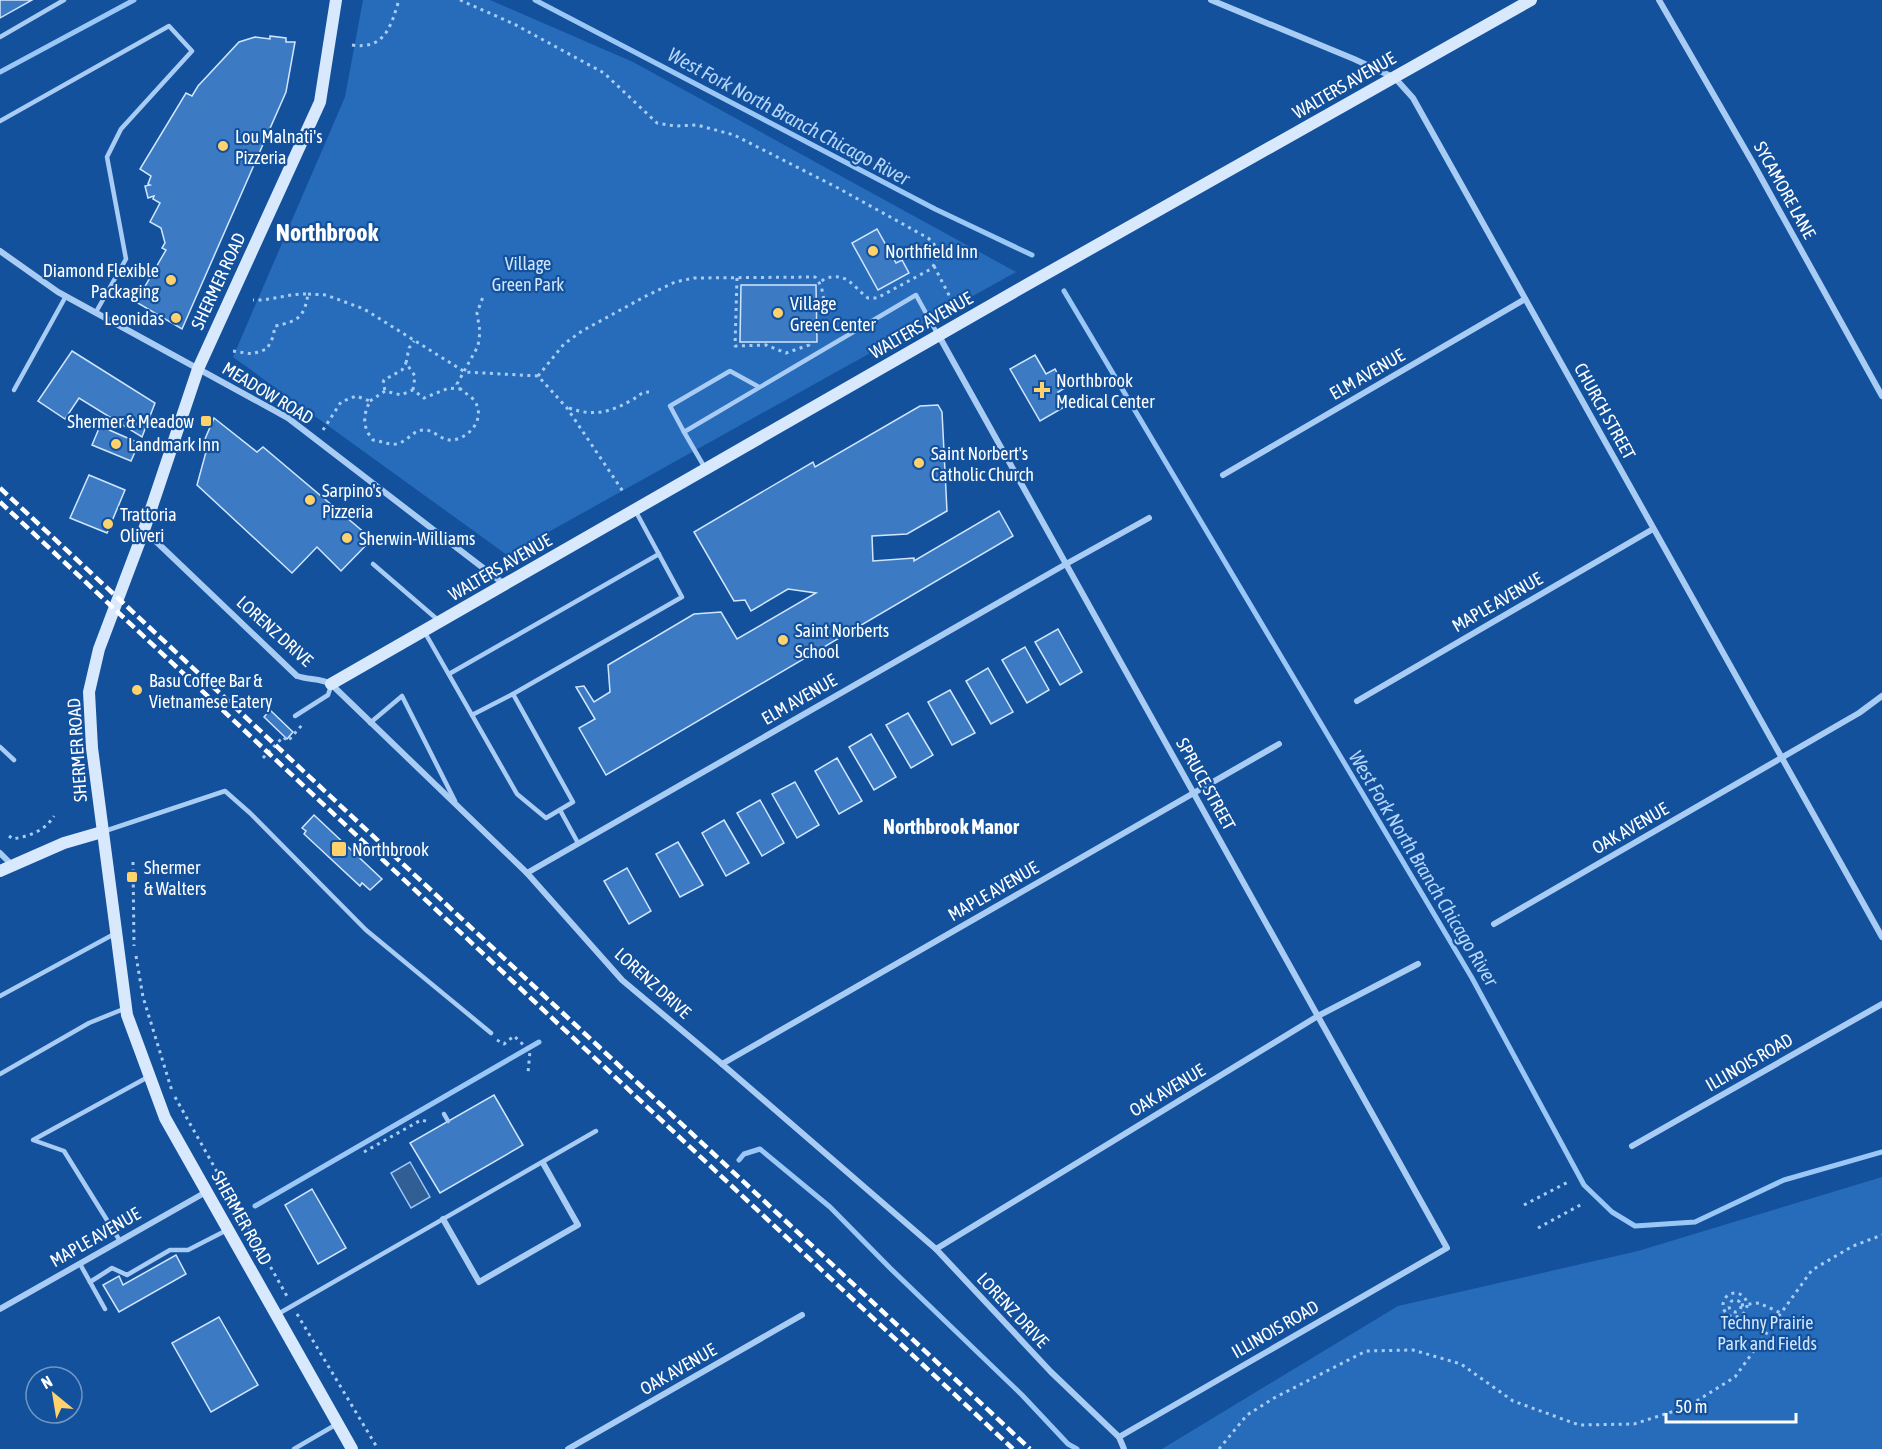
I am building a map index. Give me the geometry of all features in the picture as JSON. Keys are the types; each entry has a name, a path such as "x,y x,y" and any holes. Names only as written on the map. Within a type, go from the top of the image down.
{"main road":[{"name":"SHERMER ROAD","path":"336,0 320,102 198,369 144,531 99,649 89,692 92,748 126,1015 165,1118 352,1449"},
{"name":"WALTERS AVENUE","path":"331,684 1028,284 1531,0"},
{"path":"0,872 64,843 102,832"}],"street":[{"name":"CHURCH STREET","path":"1210,0 1354,58 1395,78 1413,98 1882,937"},
{"name":"SYCAMORE LANE","path":"1659,0 1882,396"},
{"name":"MEADOW ROAD","path":"0,251 66,296 288,418 505,585"},
{"name":"ELM AVENUE","path":"1223,475 1525,299"},
{"name":"SPRUCE STREET","path":"939,336 1447,1248"},
{"name":"ELM AVENUE","path":"527,873 1149,518"},
{"name":"MAPLE AVENUE","path":"1357,701 1653,529"},
{"name":"LORENZ DRIVE","path":"144,531 297,676 308,680 325,680 331,684 527,873 622,980 936,1249 1051,1372 1119,1437"},
{"path":"1782,758 1859,713 1882,696"},
{"name":"MAPLE AVENUE","path":"722,1064 1279,744"},
{"name":"OAK AVENUE","path":"1494,924 1782,758"},
{"path":"0,853 12,865"},
{"name":"OAK AVENUE","path":"936,1249 1318,1016 1418,964"},
{"name":"ILLINOIS ROAD","path":"1632,1146 1882,1004"},
{"path":"443,1219 478,1282 578,1225 543,1163"},
{"name":"MAPLE AVENUE","path":"0,1309 206,1192"},
{"name":"ILLINOIS ROAD","path":"1119,1437 1447,1248"},
{"name":"OAK AVENUE","path":"568,1449 802,1315"},
{"path":"1119,1437 1124,1449"}],"lane":[{"path":"0,37 64,0"},
{"path":"0,121 169,26 192,51 121,129 107,157 126,260 96,312"},
{"path":"684,432 915,295 939,336"},
{"path":"14,390 66,296"},
{"path":"706,469 670,406 730,371 759,387"},
{"path":"472,715 682,597 635,510"},
{"path":"449,674 659,554"},
{"path":"373,564 440,621"},
{"path":"424,631 517,794 546,818 573,802 513,694"},
{"path":"295,716 328,695 331,684"},
{"path":"370,723 402,696 458,807"},
{"path":"0,747 14,760"},
{"path":"102,832 225,791 250,813 366,930 491,1033"},
{"path":"560,810 578,843"},
{"path":"0,996 116,933"},
{"path":"0,1074 89,1023 126,1008"},
{"path":"120,1241 64,1150 33,1140 148,1077"},
{"path":"444,1114 448,1121"},
{"path":"276,1316 596,1131"},
{"path":"90,1282 112,1268 127,1275 170,1250 188,1250 227,1230"},
{"path":"80,1263 105,1309"},
{"path":"294,1449 337,1424"},
{"path":"306,1442 310,1449"}],"path":[{"path":"352,45 365,46 386,34 399,0"},
{"path":"460,0 514,24 604,74 657,123 675,126 697,125 734,135 838,188 928,238 938,252 934,266 953,303"},
{"path":"820,283 828,277 843,277 868,298 873,298 934,266"},
{"path":"737,277 735,345 766,345 786,353 809,345 809,342"},
{"path":"538,376 564,344 589,327 675,282 694,278 815,277 820,283 823,294 824,317"},
{"path":"253,300 292,294 326,295 364,309 465,372 538,376 567,408 624,493"},
{"path":"234,351 252,354 267,349 275,326 296,320 304,309 309,294"},
{"path":"460,389 458,384 478,346 480,332 477,313 484,294"},
{"path":"385,391 384,380 402,370 414,340"},
{"path":"406,363 416,376 413,390"},
{"path":"449,388 460,389 474,400 478,419 469,432 460,439 449,441 426,430 415,432 406,441 394,444 373,440 366,429 364,416 370,401 385,391 401,395 413,390 424,398 449,388"},
{"path":"567,408 588,414 600,413 632,400 643,392 649,392"},
{"path":"322,431 346,399 356,396 370,401"},
{"path":"263,759 283,737 288,741 303,723"},
{"path":"9,836 13,839 32,836 51,822 54,816"},
{"path":"133,862 134,949 143,998 175,1099 292,1306 378,1449"},
{"path":"496,1039 504,1044 514,1036 529,1050 528,1072"},
{"path":"364,1152 421,1120 430,1122"},
{"path":"1524,1205 1570,1181"},
{"path":"1538,1228 1584,1203"},
{"path":"1219,1449 1247,1415 1274,1398 1366,1351 1413,1350 1461,1364 1514,1401 1579,1425 1634,1424 1687,1407 1735,1377 1812,1270 1853,1246 1882,1235"},
{"path":"1734,1293 1742,1295 1747,1304 1744,1314 1737,1318 1726,1314 1723,1306 1726,1297 1734,1293"},
{"path":"1729,1306 1734,1300 1741,1305"},
{"path":"1741,1305 1760,1303 1781,1312"},
{"path":"1729,1306 1736,1312 1740,1310 1741,1305"},
{"path":"1723,1306 1729,1306"}],"green space":[{"name":"Village Green Park","path":"363,0 490,0 633,62 1016,272 507,555 233,357 345,97"},
{"name":"Techny Prairie Park and Fields","path":"1882,1177 1882,1449 1162,1449 1398,1306 1638,1251"}],"shaded area":[{"path":"410,1162 430,1197 411,1208 391,1173"}],"building":[{"path":"0,0 32,0 0,18"},
{"path":"270,36 286,38 286,42 295,42 286,92 182,329 136,302 166,250 162,248 165,243 161,228 150,222 160,203 153,199 154,196 148,198 145,186 150,185 148,184 151,176 140,169 186,93 192,96 198,86 239,42 255,37 270,39"},
{"name":"Northfield Inn","path":"877,229 896,263 902,260 909,273 878,290 852,243"},
{"name":"Village Green Center","path":"741,285 816,285 817,342 740,342"},
{"path":"72,351 155,403 142,437 79,398 65,419 38,401"},
{"name":"Northbrook Medical Center","path":"1035,355 1046,374 1055,369 1065,388 1058,392 1066,406 1040,421 1010,369"},
{"path":"938,405 942,412 947,511 907,534 872,536 873,561 914,558 914,561 999,511 1013,536 606,775 579,728 595,719 576,687 584,686 594,702 610,692 608,665 694,614 721,612 737,639 816,593 788,589 751,611 745,600 734,601 694,532 813,462 815,467 920,406"},
{"path":"214,418 257,452 263,447 372,539 341,571 317,547 292,573 197,485 206,452 202,446"},
{"name":"Landmark Inn","path":"100,426 139,443 131,461 92,445"},
{"path":"89,475 125,490 107,533 70,518"},
{"path":"1058,629 1082,672 1060,685 1035,642"},
{"path":"1025,647 1049,690 1027,703 1002,660"},
{"path":"988,668 1013,712 991,724 966,681"},
{"path":"950,690 975,733 952,745 928,702"},
{"path":"270,710 293,732 287,739 264,717"},
{"path":"908,713 933,755 911,768 886,725"},
{"path":"871,734 896,777 874,790 849,747"},
{"path":"837,758 862,801 839,814 815,771"},
{"path":"795,782 819,825 797,838 772,794"},
{"path":"760,800 784,843 762,856 737,813"},
{"path":"314,815 382,879 370,890 362,883 360,886 304,834 306,831 302,828"},
{"path":"724,820 749,863 726,876 702,833"},
{"path":"678,842 703,885 680,897 656,854"},
{"path":"627,868 651,911 629,924 604,881"},
{"path":"494,1095 523,1145 440,1193 410,1143"},
{"path":"312,1189 346,1248 318,1264 285,1205"},
{"path":"176,1255 186,1274 119,1312 103,1285 119,1276 123,1285"},
{"path":"219,1317 258,1385 211,1412 172,1343"}],"waterway":[{"name":"West Fork North Branch Chicago River","path":"0,72 134,0"},
{"name":"West Fork North Branch Chicago River","path":"535,0 935,209 1032,255"},
{"name":"West Fork North Branch Chicago River","path":"1064,291 1472,978 1584,1185 1612,1212 1635,1226 1695,1222 1784,1180 1882,1152"},
{"path":"255,1206 539,1042"},
{"path":"739,1160 744,1154 760,1149 830,1207 1022,1395 1068,1444 1077,1449"}],"railway":[{"path":"0,488 1030,1449"},
{"path":"0,502 1013,1449"}],"place":[{"name":"Lou Malnati's Pizzeria","path":"223,146"},
{"name":"Northfield Inn","path":"873,251"},
{"name":"Diamond Flexible Packaging","path":"171,280"},
{"name":"Village Green Center","path":"778,313"},
{"name":"Leonidas","path":"176,318"},
{"name":"Northbrook Medical Center","path":"1042,390"},
{"name":"Shermer & Meadow","path":"206,421"},
{"name":"Landmark Inn","path":"116,444"},
{"name":"Saint Norbert's Catholic Church","path":"919,463"},
{"name":"Sarpino's Pizzeria","path":"310,500"},
{"name":"Trattoria Oliveri","path":"108,524"},
{"name":"Sherwin-Williams","path":"347,538"},
{"name":"Saint Norberts School","path":"783,640"},
{"name":"Basu Coffee Bar & Vietnamese Eatery","path":"137,690"},
{"name":"Northbrook","path":"339,849"},
{"name":"Shermer & Walters","path":"132,877"}],"district":[{"name":"Northbrook","path":"327,232"},
{"name":"Northbrook Manor","path":"951,826"}]}
